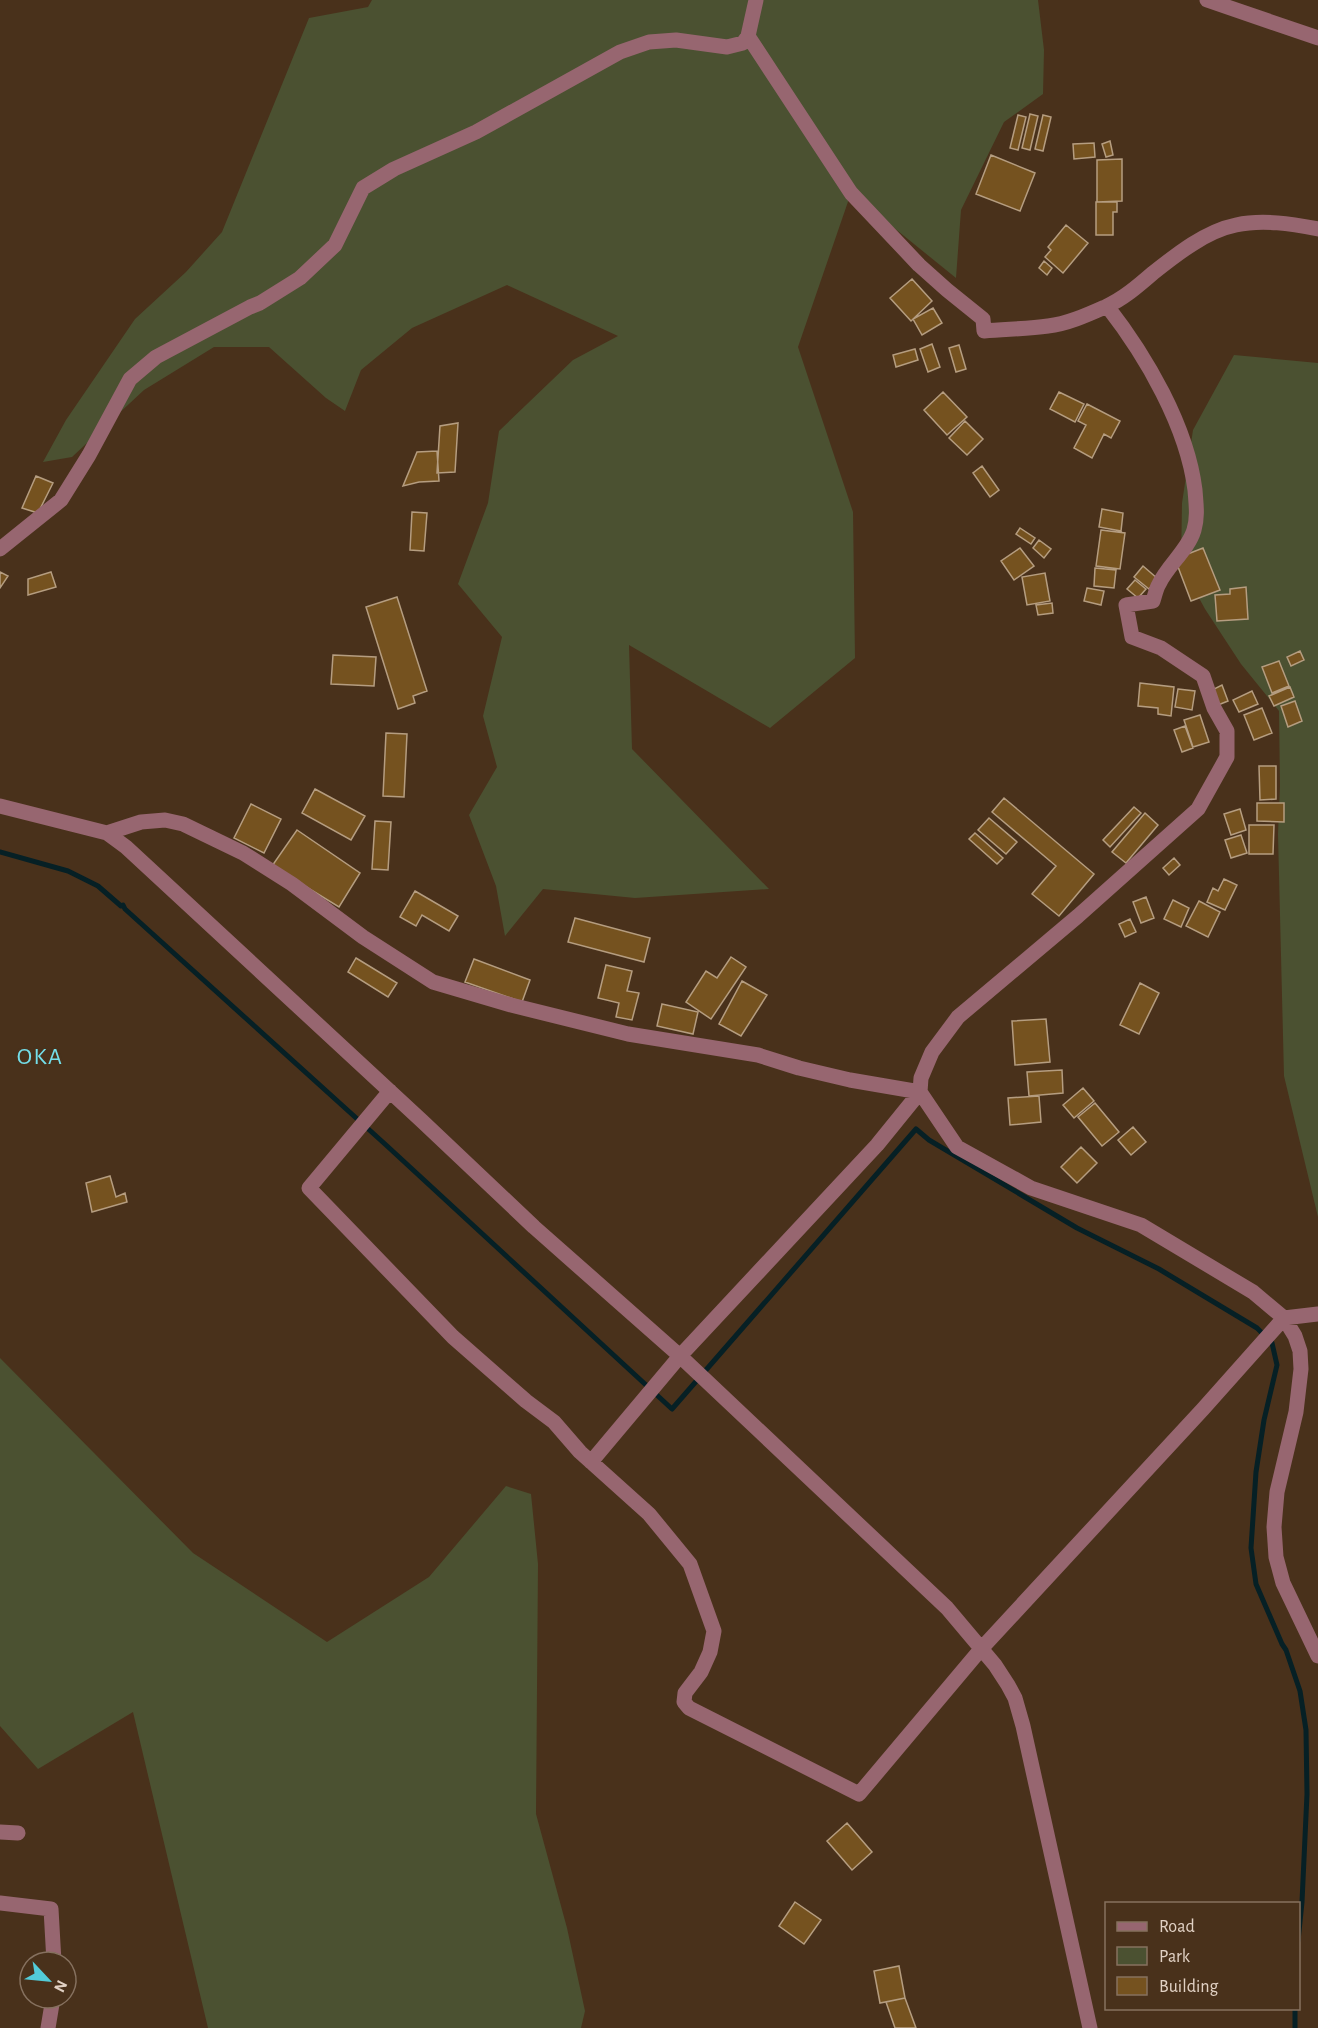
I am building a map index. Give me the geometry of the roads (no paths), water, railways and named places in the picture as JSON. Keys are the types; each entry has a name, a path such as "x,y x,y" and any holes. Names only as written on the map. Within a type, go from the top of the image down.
{"street":[{"path":"0,549 61,500 90,455 130,379 156,357 260,303 300,278 335,245 363,188 394,169 476,132 620,52 649,42 676,40 727,47 737,46 743,43 748,36 756,0"},
{"path":"1208,0 1318,38"},
{"path":"748,36 851,193 919,265 947,291 983,319 984,331 1050,326 1074,320 1107,306 1139,286 1201,239 1233,225 1277,222 1318,229"},
{"path":"591,1462 680,1356 877,1145 920,1092 921,1078 932,1052 958,1017 1078,916 1198,809 1227,757 1227,731 1214,708 1203,676 1161,648 1132,637 1126,605 1153,601 1159,583 1194,532 1197,513 1194,480 1180,428 1144,363 1107,306"},
{"path":"0,806 107,833 126,847 534,1227 680,1356 947,1608 995,1665 1015,1698 1090,2028"},
{"path":"107,833 141,822 165,820 183,824 243,853 292,884 363,938 433,982 511,1005 628,1034 758,1054 850,1080 920,1092 957,1148 1030,1188 1141,1225 1253,1292 1284,1318 1295,1336 1300,1351 1301,1369 1296,1412 1277,1492 1274,1527 1276,1557 1283,1583 1318,1656"},
{"path":"390,1091 309,1188 453,1337 526,1401 554,1422 591,1462 649,1514 690,1564 714,1631 710,1652 701,1672 685,1693 684,1702 689,1708 859,1794 981,1649 1195,1418 1284,1318 1318,1314"},
{"path":"0,1832 18,1833"},
{"path":"0,1903 51,1909 53,1950"},
{"path":"48,2028 51,2010"}],"waterway":[{"path":"0,852 68,871 98,886 121,906 123,905 672,1409 916,1129 929,1140 1077,1228 1159,1269 1257,1328 1272,1343 1277,1365 1264,1420 1256,1472 1251,1548 1256,1584 1286,1650 1300,1691 1306,1730 1307,1794 1300,1922"},
{"path":"1295,2010 1295,2028"}],"district":[{"name":"OKA","path":"40,1056"}]}
